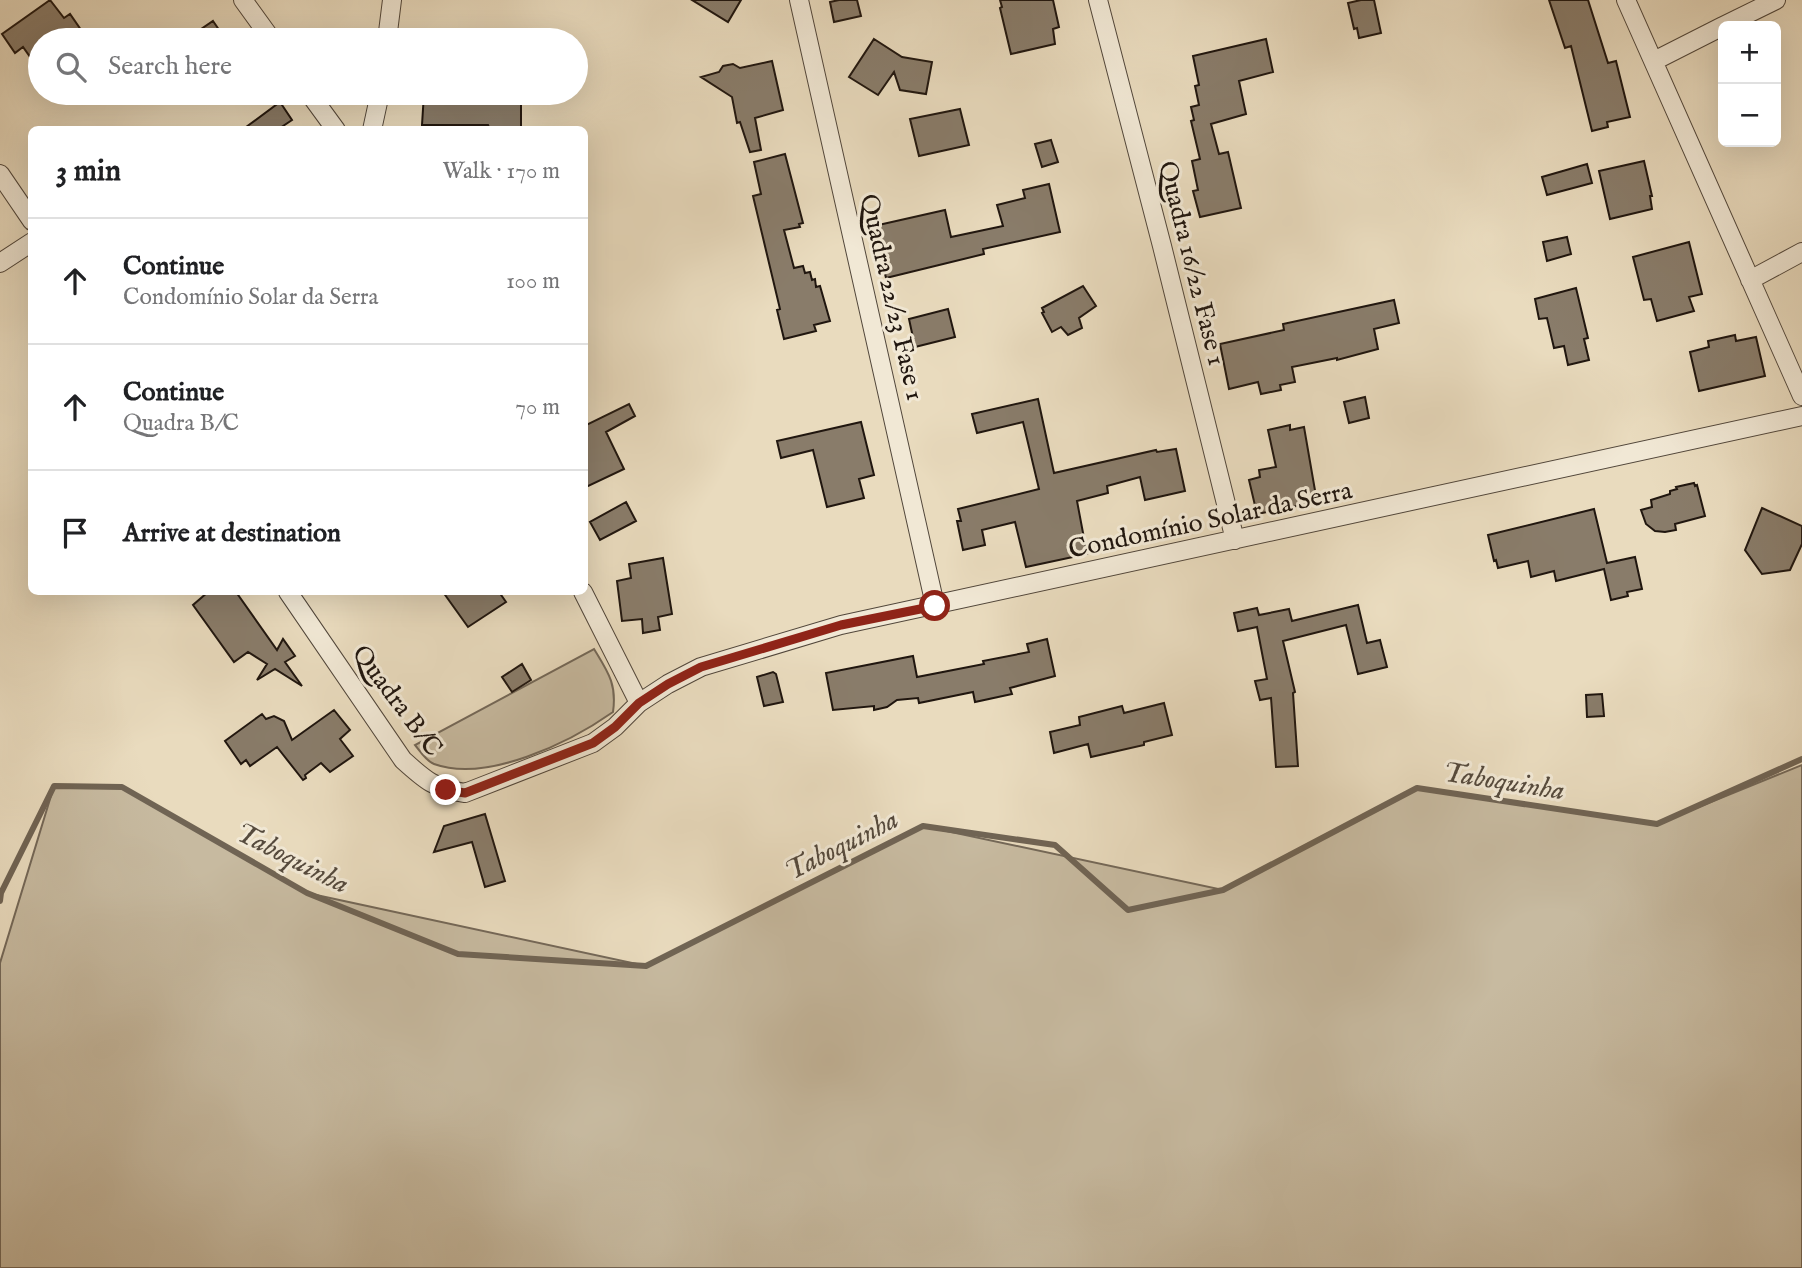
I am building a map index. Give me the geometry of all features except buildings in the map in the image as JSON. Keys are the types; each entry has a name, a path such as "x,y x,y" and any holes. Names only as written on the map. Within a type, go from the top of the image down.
{"street":[{"path":"243,0 263,28"},
{"path":"388,28 392,0"},
{"name":"Quadra 22/23 Fase 1","path":"799,0 935,606"},
{"name":"Quadra 16/22 Fase 1","path":"1098,0 1235,540"},
{"path":"1626,0 1802,396"},
{"path":"1733,21 1776,0"},
{"path":"1654,61 1718,29"},
{"path":"318,105 333,126"},
{"path":"373,126 377,105"},
{"path":"0,174 28,215"},
{"path":"0,263 28,245"},
{"path":"1750,280 1802,253"},
{"name":"Condomínio Solar da Serra","path":"639,703 701,667 841,625 1802,416"},
{"name":"Quadra B/C","path":"290,595 403,760 427,782 446,790 465,793 593,743 615,727 639,703"},
{"path":"585,595 639,703"}],"shaded area":[{"path":"594,649 612,686 613,712 574,736 527,757 478,768 434,764 415,745"},
{"path":"1802,765 1802,1268 0,1268 0,963 54,786 122,787 307,893 646,966 923,826 1223,890 1417,788 1657,824"}],"waterway":[{"name":"Taboquinha","path":"0,901 1,893 54,786 122,787 307,893 458,954 646,966 923,826 1055,845 1128,910 1223,890 1417,788 1657,824 1802,759"}],"route":[{"path":"446,790 465,793 593,743 615,727 639,703 701,667 841,625 935,606"}]}
